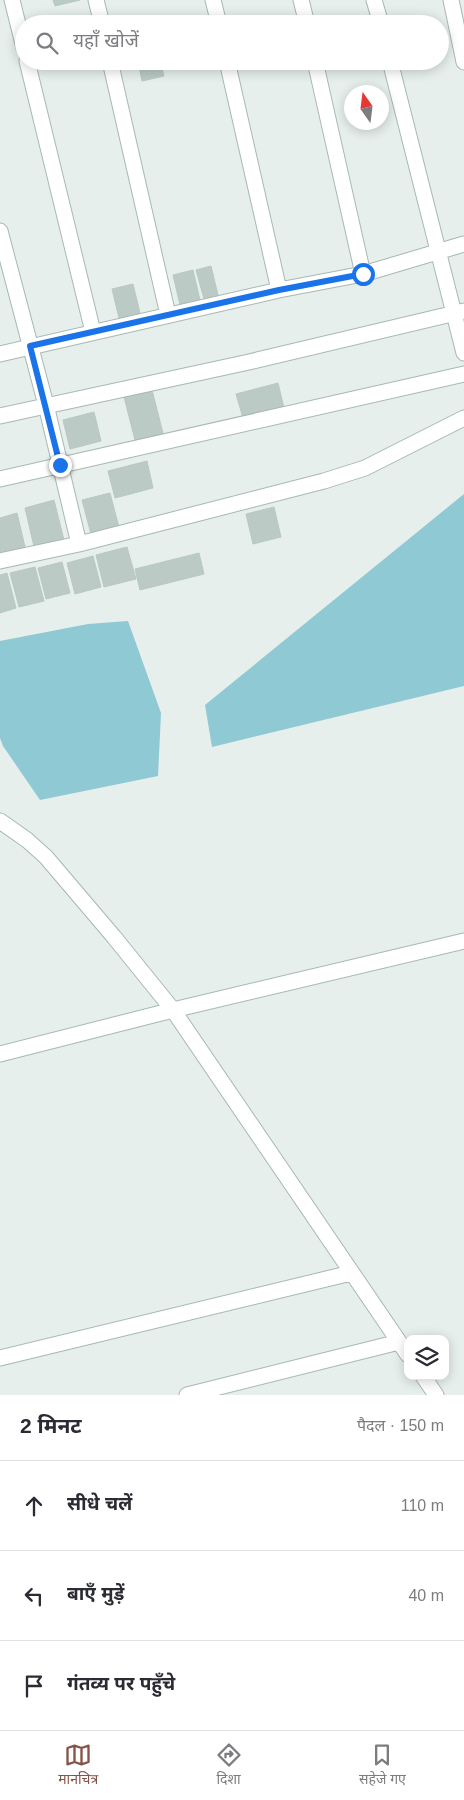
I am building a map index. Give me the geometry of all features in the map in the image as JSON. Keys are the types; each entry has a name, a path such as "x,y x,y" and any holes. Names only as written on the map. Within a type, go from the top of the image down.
{"street":[{"path":"12,0 16,15"},
{"path":"96,0 100,15"},
{"path":"213,0 217,15"},
{"path":"301,0 305,15"},
{"path":"374,0 378,15"},
{"path":"452,0 464,62"},
{"path":"29,70 93,332"},
{"path":"112,70 168,315"},
{"path":"229,70 279,290"},
{"path":"317,70 363,274"},
{"path":"392,70 440,251 459,312 464,353"},
{"path":"0,231 46,405 79,544"},
{"path":"0,354 279,290 363,274 464,244"},
{"path":"0,416 249,362 459,312"},
{"path":"0,479 464,374"},
{"path":"0,561 79,544 324,482 365,468 464,418"},
{"path":"0,821 27,840 46,857 173,1010 403,1349 187,1395"},
{"path":"0,1054 173,1010 464,941"},
{"path":"0,1358 351,1273"},
{"path":"426,1380 436,1395"}],"water":[{"path":"464,494 464,686 212,747 205,705"},
{"path":"128,621 161,713 158,776 40,800 3,746 0,738 0,641 88,624"}],"building":[{"path":"53,0 80,0 55,6"},
{"path":"140,70 162,70 164,76 142,81"},
{"path":"211,266 218,295 204,299 196,270"},
{"path":"193,270 200,300 180,305 173,275"},
{"path":"133,284 140,313 119,318 112,289"},
{"path":"278,383 284,408 243,418 236,394"},
{"path":"151,386 164,437 136,444 123,393"},
{"path":"94,412 101,441 70,449 63,420"},
{"path":"147,461 153,488 115,498 108,471"},
{"path":"110,493 120,531 92,538 82,500"},
{"path":"54,500 65,544 35,551 25,508"},
{"path":"274,507 281,537 253,544 246,514"},
{"path":"17,513 26,551 0,558 0,518"},
{"path":"127,547 136,579 104,587 96,555"},
{"path":"199,553 204,574 140,590 135,569"},
{"path":"93,556 101,587 75,594 67,563"},
{"path":"62,562 70,593 46,599 38,568"},
{"path":"35,567 44,601 19,607 10,573"},
{"path":"7,573 16,608 0,613 0,575"}],"route":[{"path":"60,465 30,346 279,290 363,274"}]}
